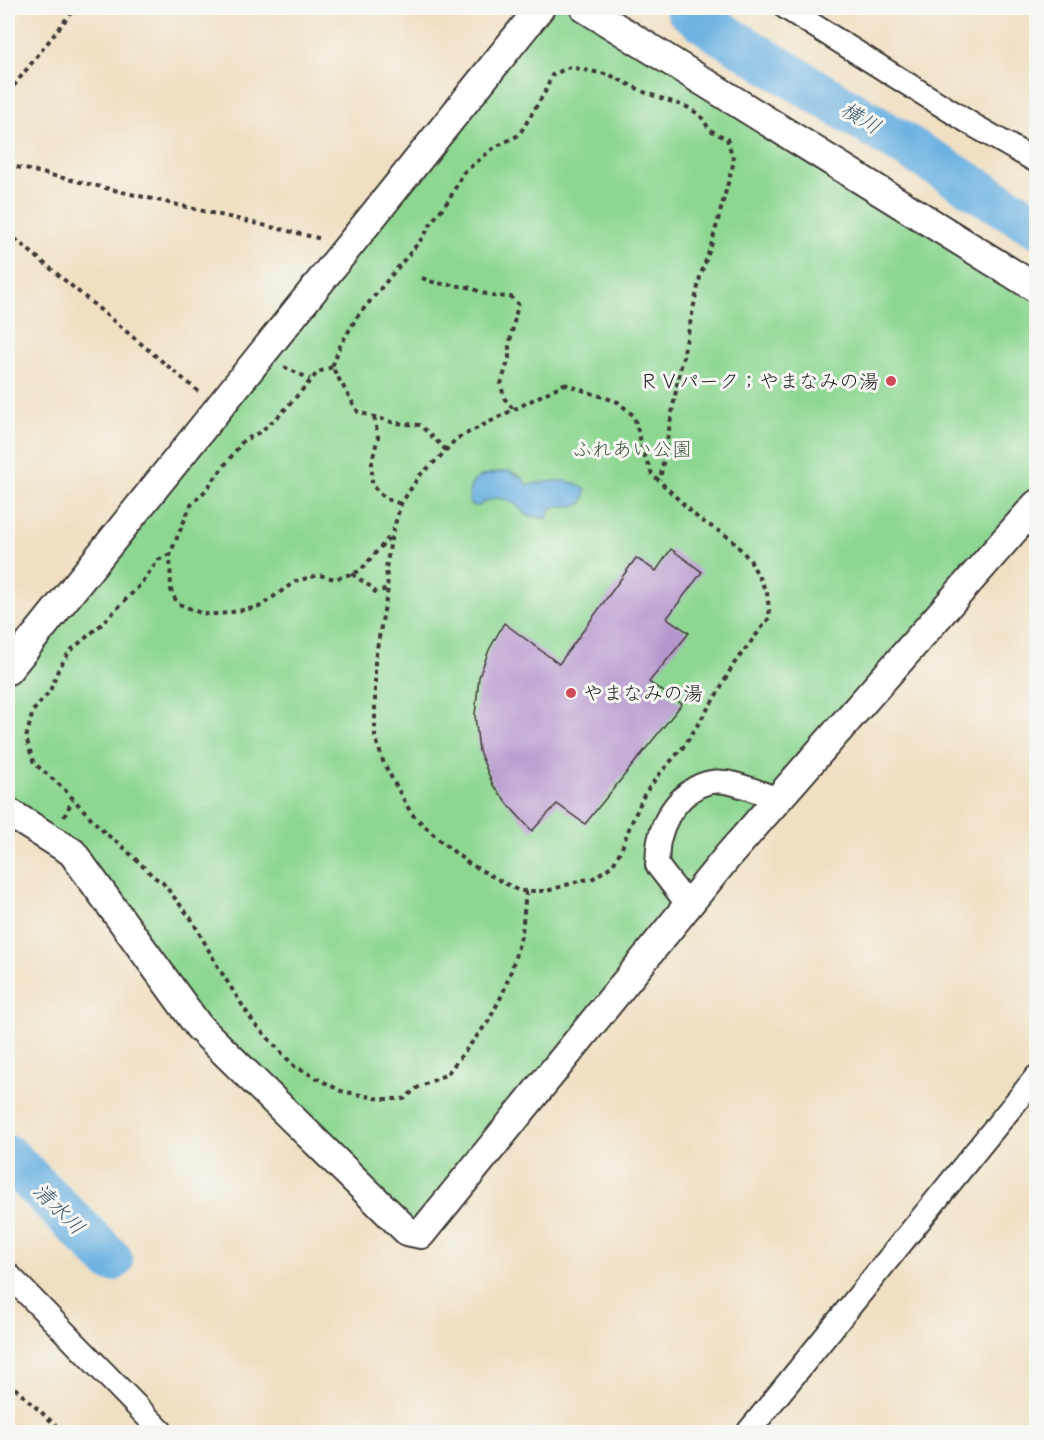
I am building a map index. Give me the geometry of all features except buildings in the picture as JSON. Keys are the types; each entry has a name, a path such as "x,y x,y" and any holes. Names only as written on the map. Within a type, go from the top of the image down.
{"street":[{"path":"8,670 540,8"},
{"path":"585,8 1036,288"},
{"path":"788,8 973,125 1036,161"},
{"path":"8,812 72,852 199,1027 407,1231 421,1234 688,905 1036,505"},
{"path":"688,905 657,865 660,837 674,808 688,791 709,782 726,782 779,799"},
{"path":"748,1432 1036,1077"},
{"path":"8,1274 162,1432"}],"path":[{"path":"8,93 75,8"},
{"path":"392,534 360,571 335,579 319,574 296,581 259,607 221,614 203,614 177,603 171,590 170,554 191,505 206,490 243,441 260,432 280,415 318,372 332,367 340,346 357,317 424,236 449,200 463,173 495,147 519,135 545,92 552,75 570,67 610,75 646,93 687,107 700,115 710,130 727,139 734,161 711,246 700,277 660,481"},
{"path":"8,165 349,245"},
{"path":"8,233 218,408"},
{"path":"422,278 436,283 468,287 491,296 511,297 518,304 509,346 509,358 501,384 504,398 514,410"},
{"path":"332,367 358,412 395,423 420,425 446,450"},
{"path":"564,384 618,402 634,416 652,474 699,519 730,538 750,560 766,593 770,617 733,665 685,745 644,795 613,865 592,879 547,891 519,891 468,862 438,839 411,813 384,764 375,736 375,659 388,589 386,568 392,534 401,504 419,476 456,439 514,410 564,384"},
{"path":"374,417 378,437 372,461 372,485 386,499 401,504"},
{"path":"170,554 158,560 140,585 102,624 70,651 58,670 50,691 33,711 26,738 34,763 62,787 105,833 163,883 192,920 218,967 253,1022 294,1066 341,1091 381,1099 404,1099 417,1088 447,1074 488,1022 503,993 512,971 522,933 526,891"},
{"path":"352,574 371,586 375,592 388,589"},
{"path":"8,1382 63,1432"}],"green space":[{"name":"ふれあい公園","path":"540,8 585,8 1036,288 1036,510 421,1234 183,1005 72,852 8,803 8,670"}],"water":[{"path":"509,471 521,477 528,485 565,481 579,485 586,490 583,503 551,508 547,519 527,515 516,505 502,499 488,500 479,506 470,505 470,487 473,482 485,475"}],"waterway":[{"name":"横川","path":"687,8 716,30 1036,225"},
{"name":"清水川","path":"8,1157 111,1260"}],"place":[{"name":"ＲＶパーク；やまなみの湯","path":"891,381"},
{"name":"やまなみの湯","path":"571,693"}]}
